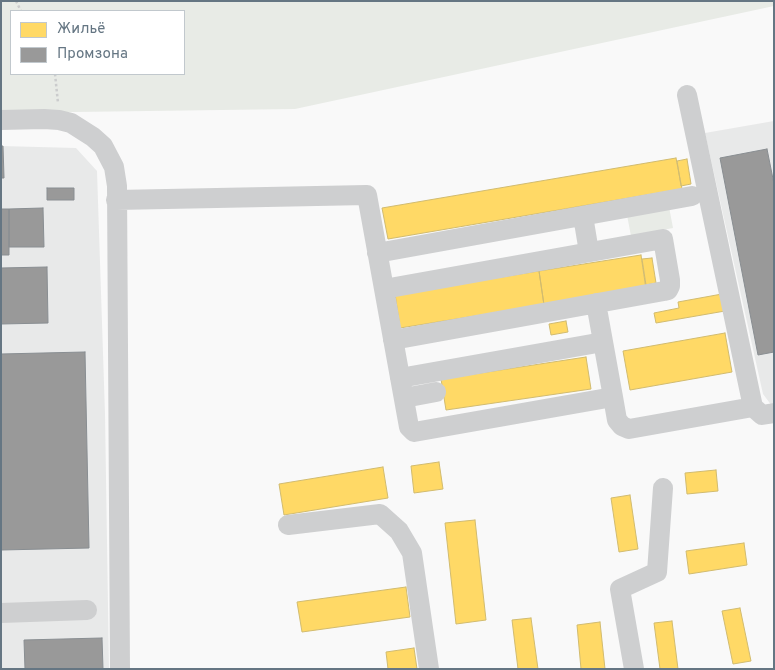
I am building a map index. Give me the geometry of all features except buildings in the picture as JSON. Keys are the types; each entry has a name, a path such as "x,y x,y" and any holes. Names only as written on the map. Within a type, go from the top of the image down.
{"street":[{"path":"687,94 753,407 762,415 774,413"},
{"path":"1,120 59,120 71,123 82,129 103,146 114,167 117,186 120,669"},
{"path":"116,200 366,195 410,430 417,432 613,397"},
{"path":"377,253 692,196"},
{"path":"583,216 589,252"},
{"path":"384,289 663,239 670,280 668,290 393,340"},
{"path":"596,303 617,420 622,426 630,429 753,407"},
{"path":"400,378 603,342"},
{"path":"404,398 436,392"},
{"path":"634,669 620,589 657,572 663,488"},
{"path":"288,525 380,514 399,531 412,553 430,669"},
{"path":"1,613 87,610"}],"path":[{"path":"54,75 59,120"}],"shaded area":[{"path":"1,1 774,1 774,6 295,109 1,113"},
{"path":"774,121 774,406 772,406 763,394 705,133"},
{"path":"1,146 76,148 97,171 105,414 109,669 1,669"},
{"path":"669,207 673,228 631,236 627,215"}]}
